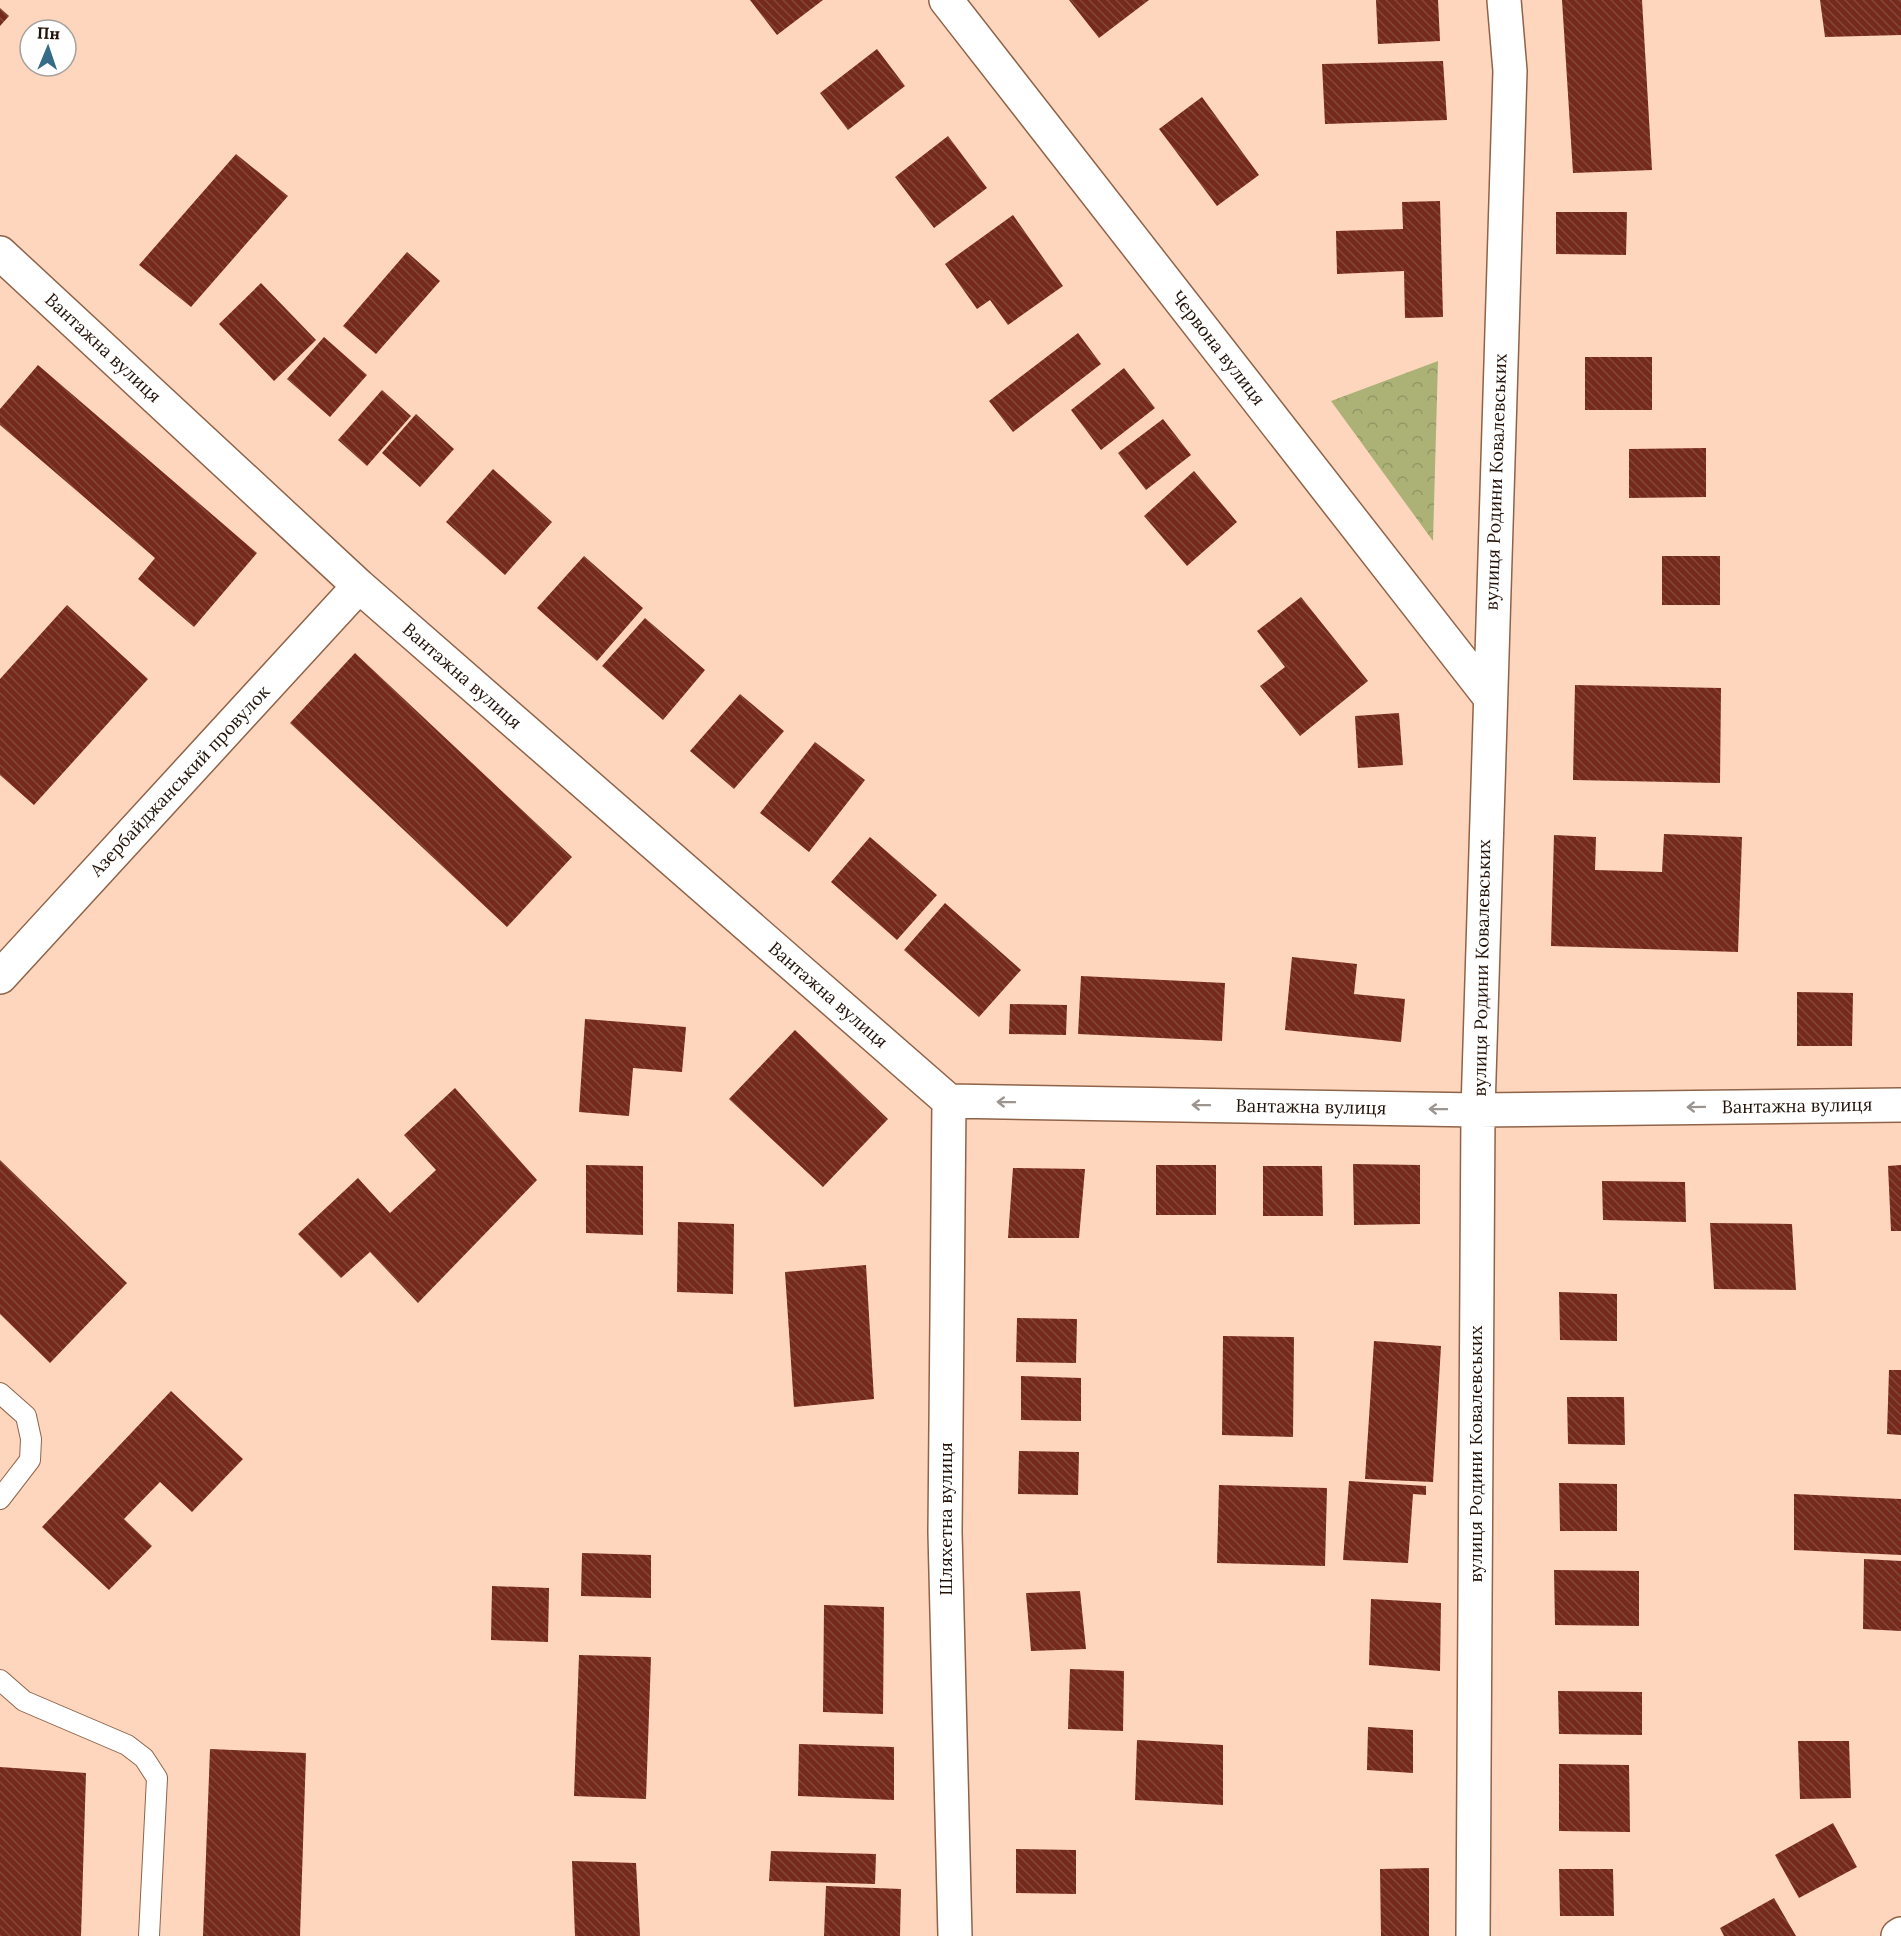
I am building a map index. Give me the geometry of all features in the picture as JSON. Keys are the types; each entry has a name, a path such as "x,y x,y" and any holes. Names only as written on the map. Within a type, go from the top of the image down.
{"street":[{"name":"Червона вулиця","path":"946,0 1489,696"},
{"name":"вулиця Родини Ковалевських","path":"1473,1936 1478,1110 1510,71 1504,0"},
{"name":"Вантажна вулиця","path":"0,253 359,586 949,1101 1478,1110 1901,1105"},
{"name":"Азербайджанський провулок","path":"0,977 359,586"},
{"name":"Шляхетна вулиця","path":"949,1101 945,1532 955,1936"}],"lane":[{"path":"0,1393 26,1416 31,1439 30,1460 0,1499"},
{"path":"0,1680 24,1701 127,1745 144,1758 157,1778 149,1936"}],"green space":[{"path":"1438,361 1433,541 1331,401"}],"building":[{"path":"750,0 823,0 777,35"},
{"path":"1069,0 1149,0 1099,38"},
{"path":"1376,0 1438,0 1440,41 1378,44"},
{"path":"1562,0 1642,0 1652,170 1573,173"},
{"path":"1820,0 1901,0 1901,35 1825,37"},
{"path":"0,8 9,16 0,26"},
{"path":"877,49 905,86 848,130 820,93"},
{"path":"1443,61 1447,120 1325,124 1322,64"},
{"path":"1202,97 1259,175 1217,206 1159,129"},
{"path":"948,136 987,188 934,228 895,177"},
{"path":"236,154 288,196 191,307 139,265"},
{"path":"1440,201 1443,317 1405,318 1404,271 1337,274 1336,231 1403,229 1402,202"},
{"path":"1556,212 1627,212 1626,255 1556,254"},
{"path":"1013,215 1063,286 1008,325 990,300 977,309 945,264"},
{"path":"407,252 440,281 376,354 343,326"},
{"path":"261,283 316,340 274,381 219,324"},
{"path":"1078,333 1101,364 1013,432 989,401"},
{"path":"324,337 367,375 330,417 287,379"},
{"path":"1585,357 1652,357 1652,410 1585,410"},
{"path":"38,365 257,553 194,627 138,579 155,558 0,425 0,409"},
{"path":"1124,368 1155,408 1101,450 1071,410"},
{"path":"382,390 411,416 367,466 338,440"},
{"path":"416,414 454,449 420,487 382,453"},
{"path":"1163,419 1191,455 1146,490 1118,453"},
{"path":"1706,448 1706,497 1629,498 1629,449"},
{"path":"493,469 552,522 505,575 446,522"},
{"path":"1194,471 1237,522 1187,566 1144,516"},
{"path":"584,556 643,608 597,661 537,608"},
{"path":"1662,556 1720,556 1720,605 1662,605"},
{"path":"1301,597 1368,681 1300,736 1260,686 1285,667 1257,631"},
{"path":"67,605 148,679 34,805 0,775 0,679"},
{"path":"645,618 705,670 663,720 602,666"},
{"path":"355,653 572,857 507,927 290,723"},
{"path":"1575,685 1721,688 1720,783 1573,780"},
{"path":"740,694 784,731 734,789 690,751"},
{"path":"1399,713 1403,765 1358,768 1355,716"},
{"path":"815,742 865,780 809,852 760,813"},
{"path":"1664,834 1742,837 1738,952 1551,946 1554,835 1596,837 1595,870 1662,872"},
{"path":"870,837 937,895 897,940 831,882"},
{"path":"945,903 1021,970 979,1017 904,950"},
{"path":"1292,957 1357,964 1354,994 1405,999 1401,1042 1285,1030"},
{"path":"1081,976 1225,983 1222,1041 1078,1034"},
{"path":"1797,992 1853,993 1852,1046 1797,1046"},
{"path":"1010,1004 1067,1005 1066,1035 1009,1034"},
{"path":"585,1019 686,1027 682,1072 633,1068 629,1116 579,1112"},
{"path":"795,1030 888,1119 823,1187 729,1099"},
{"path":"455,1088 537,1180 418,1303 370,1252 341,1278 298,1234 358,1178 390,1213 436,1170 404,1135"},
{"path":"0,1160 127,1283 50,1363 0,1314"},
{"path":"1353,1164 1420,1165 1420,1224 1354,1225"},
{"path":"586,1165 643,1166 643,1235 586,1233"},
{"path":"1156,1165 1216,1165 1216,1215 1156,1215"},
{"path":"1901,1165 1901,1231 1891,1231 1888,1166"},
{"path":"1263,1166 1322,1166 1323,1216 1263,1216"},
{"path":"1013,1168 1085,1169 1079,1238 1008,1238"},
{"path":"1602,1181 1685,1182 1686,1222 1603,1220"},
{"path":"678,1222 734,1224 733,1294 677,1292"},
{"path":"1710,1223 1792,1224 1796,1290 1714,1289"},
{"path":"866,1265 874,1399 794,1407 785,1272"},
{"path":"1559,1292 1617,1294 1617,1341 1560,1340"},
{"path":"1017,1318 1077,1319 1076,1363 1016,1362"},
{"path":"1223,1336 1294,1337 1293,1437 1222,1435"},
{"path":"1374,1341 1441,1346 1433,1482 1365,1479"},
{"path":"1889,1370 1901,1370 1901,1435 1887,1434"},
{"path":"1021,1376 1081,1378 1081,1421 1021,1420"},
{"path":"171,1391 243,1459 192,1512 160,1482 124,1519 152,1546 109,1590 42,1527"},
{"path":"1567,1397 1624,1397 1625,1445 1568,1444"},
{"path":"1019,1451 1079,1452 1078,1495 1018,1494"},
{"path":"1349,1481 1426,1486 1426,1495 1413,1494 1408,1563 1343,1560"},
{"path":"1559,1483 1617,1484 1617,1531 1560,1531"},
{"path":"1219,1485 1327,1488 1325,1566 1217,1563"},
{"path":"1794,1494 1901,1499 1901,1555 1794,1550"},
{"path":"582,1553 651,1555 651,1598 581,1596"},
{"path":"1864,1559 1901,1561 1901,1631 1863,1629"},
{"path":"1554,1570 1639,1571 1639,1626 1555,1625"},
{"path":"492,1586 549,1588 548,1642 491,1640"},
{"path":"1080,1591 1086,1649 1031,1651 1026,1593"},
{"path":"1371,1599 1441,1603 1440,1671 1369,1665"},
{"path":"824,1605 884,1607 883,1714 823,1712"},
{"path":"579,1655 651,1657 646,1799 574,1796"},
{"path":"1070,1669 1124,1671 1123,1731 1068,1729"},
{"path":"1558,1691 1642,1692 1642,1735 1559,1734"},
{"path":"1368,1727 1413,1730 1413,1773 1367,1770"},
{"path":"1137,1740 1223,1745 1223,1805 1135,1800"},
{"path":"1798,1741 1849,1741 1851,1798 1800,1799"},
{"path":"799,1744 894,1747 894,1800 798,1796"},
{"path":"210,1749 306,1753 300,1936 203,1936"},
{"path":"1559,1764 1629,1765 1630,1832 1559,1831"},
{"path":"0,1767 86,1773 81,1936 0,1936"},
{"path":"1833,1823 1857,1867 1799,1898 1775,1855"},
{"path":"1016,1849 1076,1850 1076,1894 1016,1893"},
{"path":"771,1851 876,1854 875,1884 769,1881"},
{"path":"572,1861 636,1863 640,1936 575,1936"},
{"path":"1429,1868 1429,1936 1381,1936 1380,1869"},
{"path":"1559,1869 1613,1869 1614,1916 1560,1916"},
{"path":"826,1886 901,1889 900,1936 824,1936"},
{"path":"1774,1898 1796,1936 1724,1936 1720,1928"}]}
